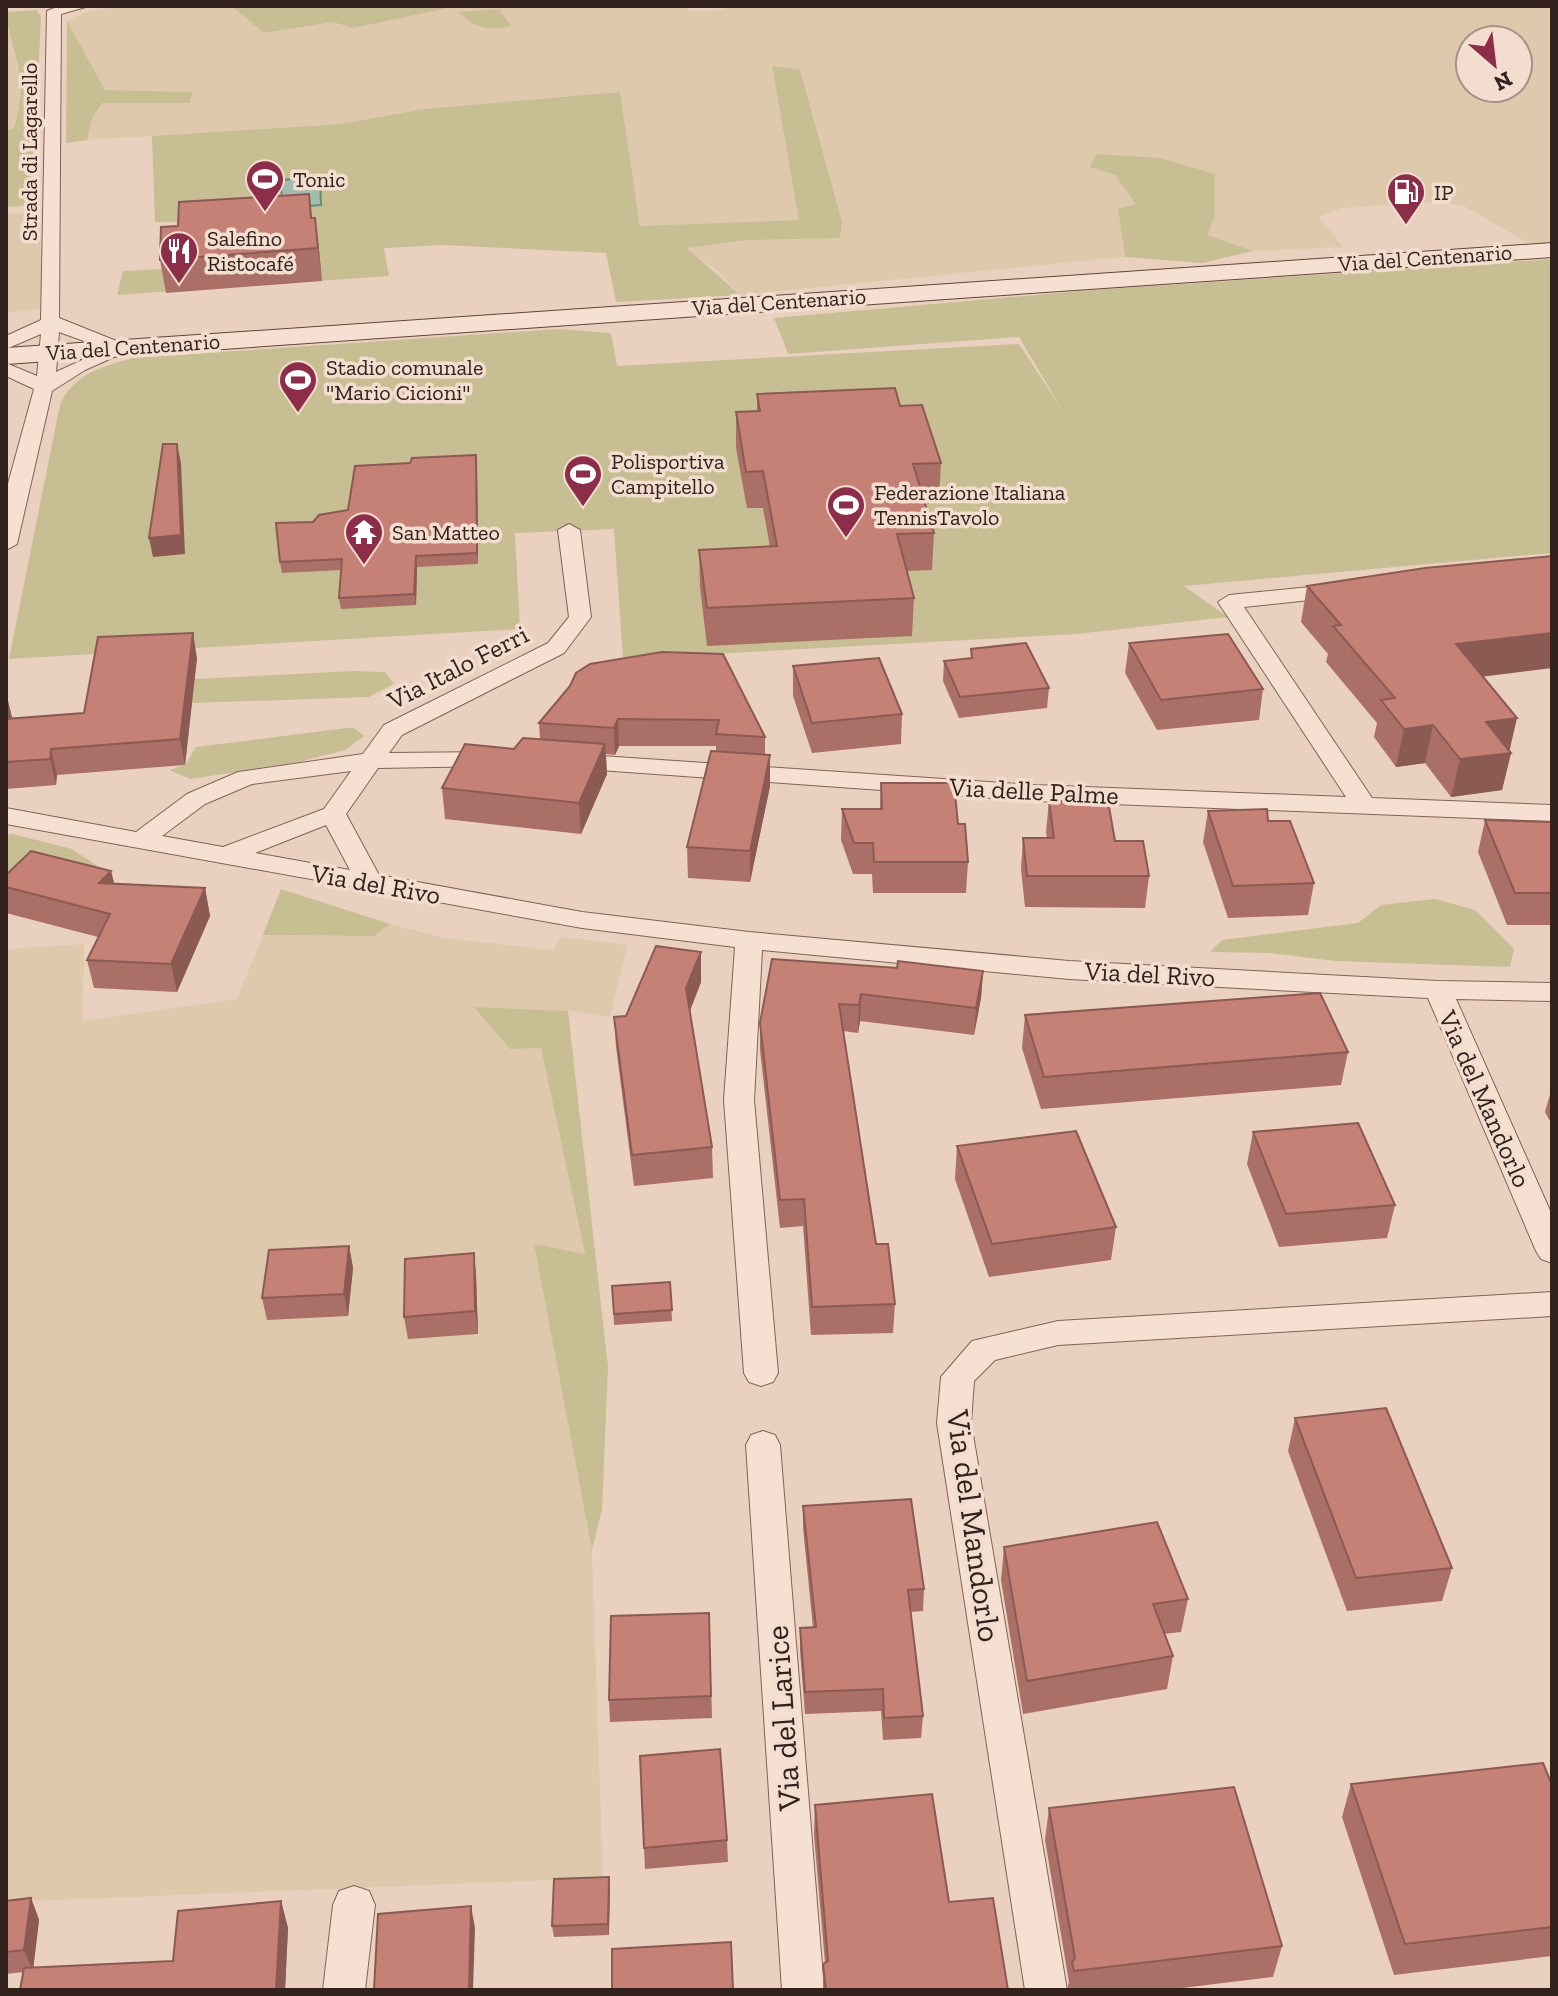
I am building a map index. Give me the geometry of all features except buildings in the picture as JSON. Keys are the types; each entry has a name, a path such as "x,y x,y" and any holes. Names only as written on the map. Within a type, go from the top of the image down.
{"street":[{"name":"Strada di Lagarello","path":"6,544 10,511 45,387 53,322 54,11 82,6"},
{"name":"Via del Centenario","path":"6,356 1552,250"},
{"path":"6,343 53,322 83,337 125,348"},
{"path":"6,369 45,387 78,366 125,348"},
{"name":"Via Italo Ferri","path":"369,761 393,730 556,648 580,617 569,530"},
{"path":"1364,806 1229,602 1368,588"},
{"path":"141,840 196,799 247,777 369,761 516,758"},
{"name":"Via delle Palme","path":"546,760 1034,793 1552,813"},
{"path":"221,857 333,814 369,761"},
{"path":"333,814 369,882"},
{"name":"Via del Rivo","path":"6,816 582,920 749,940 1069,970 1438,990 1552,992"},
{"path":"749,940 739,1100 761,1373"},
{"name":"Via del Mandorlo","path":"1438,990 1552,1251"},
{"name":"Via del Mandorlo","path":"1046,1990 954,1423 958,1377 984,1350 1058,1333 1552,1304"},
{"name":"Via del Larice","path":"763,1445 803,1990"},
{"path":"344,1990 354,1905"}],"shaded area":[{"path":"119,6 231,6 264,33 333,22 353,28 451,6 683,6 692,12 726,9 720,6 1552,6 1552,242 1528,243 1464,206 1439,202 1342,208 1319,217 1343,247 1253,251 1208,235 1215,215 1097,154 1089,167 1115,175 1137,204 1118,209 1125,257 740,295 719,272 685,248 747,240 840,237 772,66 799,220 640,226 620,92 424,109 340,124 87,140 92,118 102,103 190,102 191,92 105,90 67,21 87,12"},
{"path":"231,6 453,7 353,28 333,22 264,33"},
{"path":"499,9 511,26 482,27 458,12"},
{"path":"37,10 41,17 35,147 38,205 6,207 6,131 14,128 19,109 20,80 6,12"},
{"path":"6,18 19,54 23,100 14,129 6,131"},
{"path":"67,21 105,90 192,92 190,103 102,103 92,118 87,140 66,143"},
{"path":"772,66 800,70 842,222 840,238 747,240 687,248 740,295 616,302 606,253 443,245 384,248 389,276 117,295 123,271 179,268 188,222 155,222 152,136 340,124 424,109 620,92 640,226 799,220"},
{"path":"1097,154 1159,158 1215,174 1215,215 1208,235 1253,251 1202,263 1125,257 1118,209 1136,204 1115,175 1089,167"},
{"path":"320,178 321,205 282,208 281,180"},
{"path":"40,211 42,309 6,313 6,214"},
{"name":"Polisportiva Campitello","path":"1552,259 1552,553 1184,586 1228,617 1077,634 623,659 614,529 515,533 520,629 9,659 60,405 81,378 100,368 133,358 559,329 611,333 617,366 1019,344 1063,411 1019,337 788,354 774,318 1080,291"},
{"path":"385,672 394,684 369,697 192,703 195,679"},
{"path":"354,728 364,736 345,750 299,762 191,779 169,770 185,765 196,747"},
{"path":"13,834 72,849 108,873 6,892 6,835"},
{"path":"281,889 390,924 374,936 263,935"},
{"path":"1435,899 1475,910 1514,949 1510,967 1335,961 1270,953 1210,952 1222,940 1358,923 1381,905"},
{"path":"390,924 444,938 553,950 561,937 628,945 610,1017 568,1011 474,1008 541,1048 585,1255 534,1244 592,1550 603,1878 6,1902 6,949 84,944 83,1021 237,999 263,935 374,936"},
{"path":"474,1007 568,1011 608,1367 602,1510 592,1550 534,1244 585,1254 541,1048 510,1049"}],"place":[{"name":"Tonic","path":"265,213"},
{"name":"IP","path":"1406,226"},
{"name":"Salefino Ristocafé","path":"179,285"},
{"name":"Stadio comunale \"Mario Cicioni\"","path":"298,414"},
{"name":"Polisportiva Campitello","path":"583,508"},
{"name":"Federazione Italiana TennisTavolo","path":"846,539"},
{"name":"San Matteo","path":"364,566"}]}
